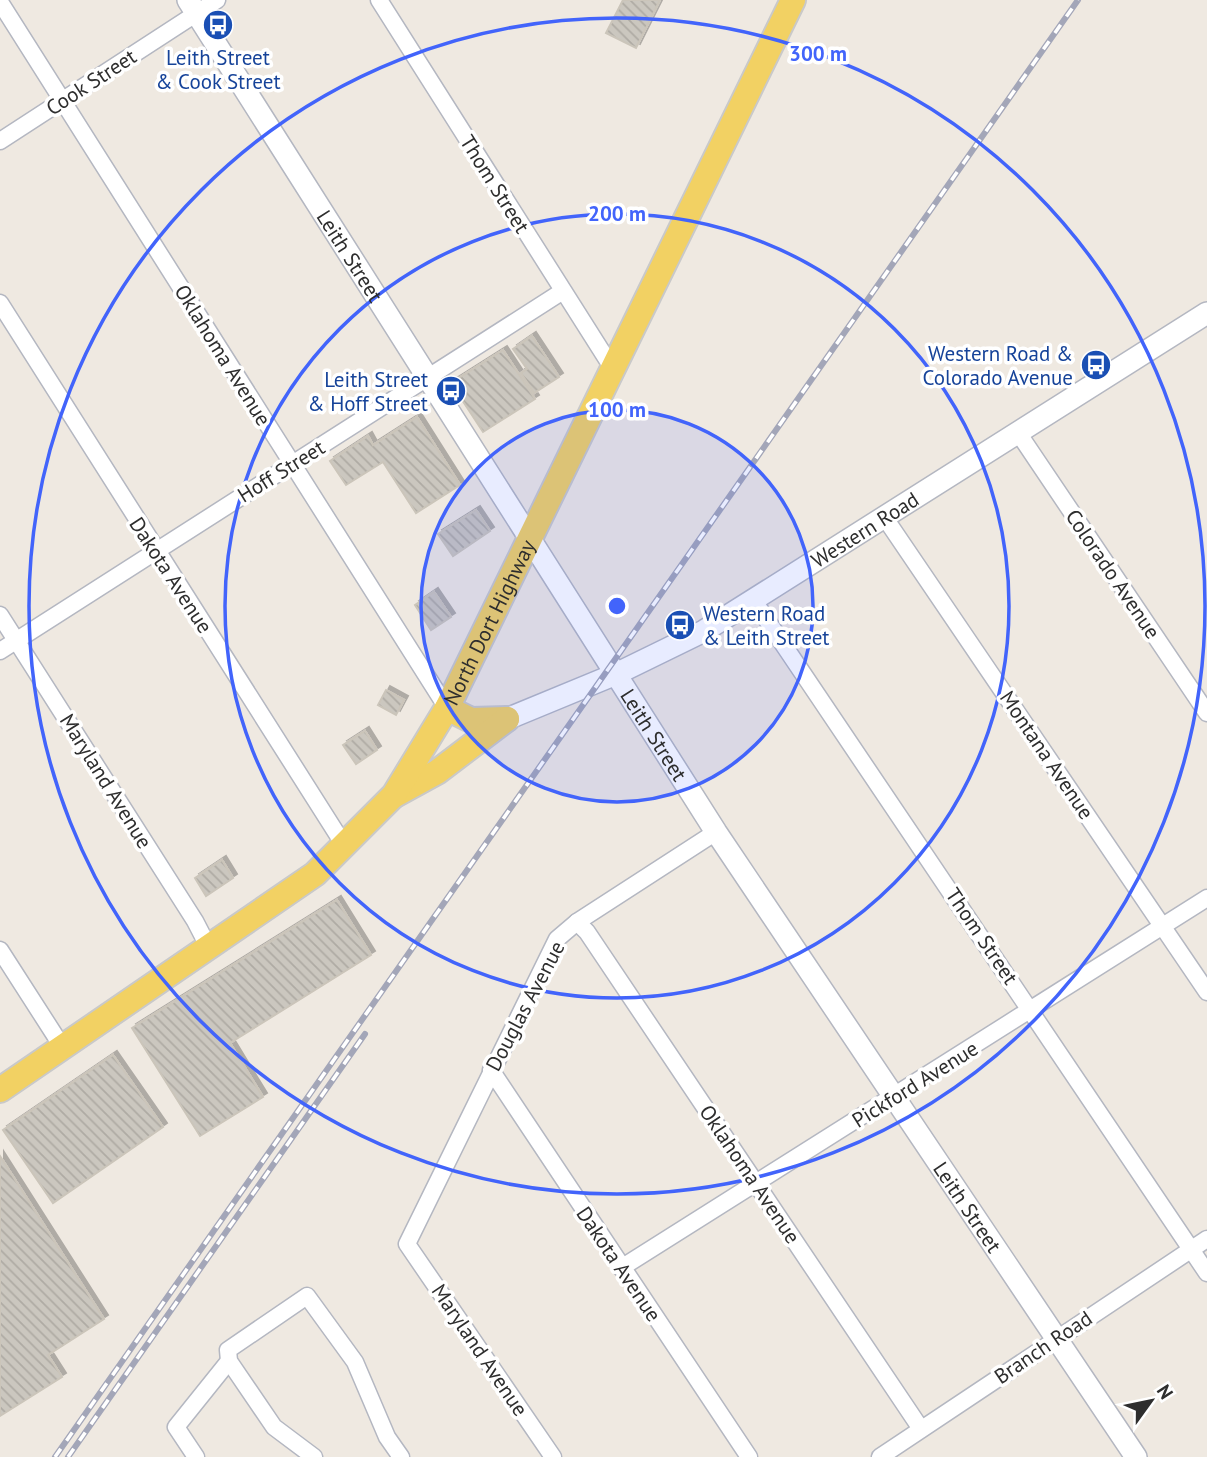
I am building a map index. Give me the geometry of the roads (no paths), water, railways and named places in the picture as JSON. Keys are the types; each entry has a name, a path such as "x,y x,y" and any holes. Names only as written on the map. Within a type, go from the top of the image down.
{"main road":[{"name":"North Dort Highway","path":"0,1090 315,874 394,795 447,708 793,0"},
{"path":"447,708 471,720 507,719"},
{"path":"394,795 437,772 507,719"}],"street":[{"name":"Cook Street","path":"0,141 61,101 192,7 217,0"},
{"name":"Thom Street","path":"379,0 612,369"},
{"name":"Oklahoma Avenue","path":"0,2 447,708"},
{"name":"Leith Street","path":"192,7 716,832 1136,1457"},
{"name":"Hoff Street","path":"0,652 563,291"},
{"name":"Dakota Avenue","path":"0,303 344,845"},
{"name":"Western Road","path":"507,719 616,674 686,641 754,601 1207,313"},
{"name":"Colorado Avenue","path":"1019,434 1207,713"},
{"name":"Montana Avenue","path":"885,518 1207,992"},
{"name":"Thom Street","path":"754,601 1207,1273"},
{"name":"Maryland Avenue","path":"0,615 209,948"},
{"name":"Douglas Avenue","path":"407,1244 557,939 577,922 716,832"},
{"name":"Pickford Avenue","path":"621,1268 1207,898"},
{"name":"Oklahoma Avenue","path":"577,922 587,932 921,1429"},
{"path":"0,950 63,1048"},
{"name":"Dakota Avenue","path":"491,1070 749,1457"},
{"name":"Branch Road","path":"880,1457 1207,1239"},
{"name":"Maryland Avenue","path":"407,1244 554,1457"},
{"path":"314,1457 274,1427 229,1361 228,1350 307,1296 355,1362 387,1437 401,1457"},
{"path":"196,1457 176,1427 229,1361"}],"railway":[{"path":"55,1457 1078,0"},
{"path":"68,1457 365,1034"}],"place":[{"name":"Leith Street & Cook Street","path":"218,25"},
{"name":"Western Road & Colorado Avenue","path":"1096,365"},
{"name":"Leith Street & Hoff Street","path":"451,391"},
{"name":"Western Road & Leith Street","path":"680,625"}]}
